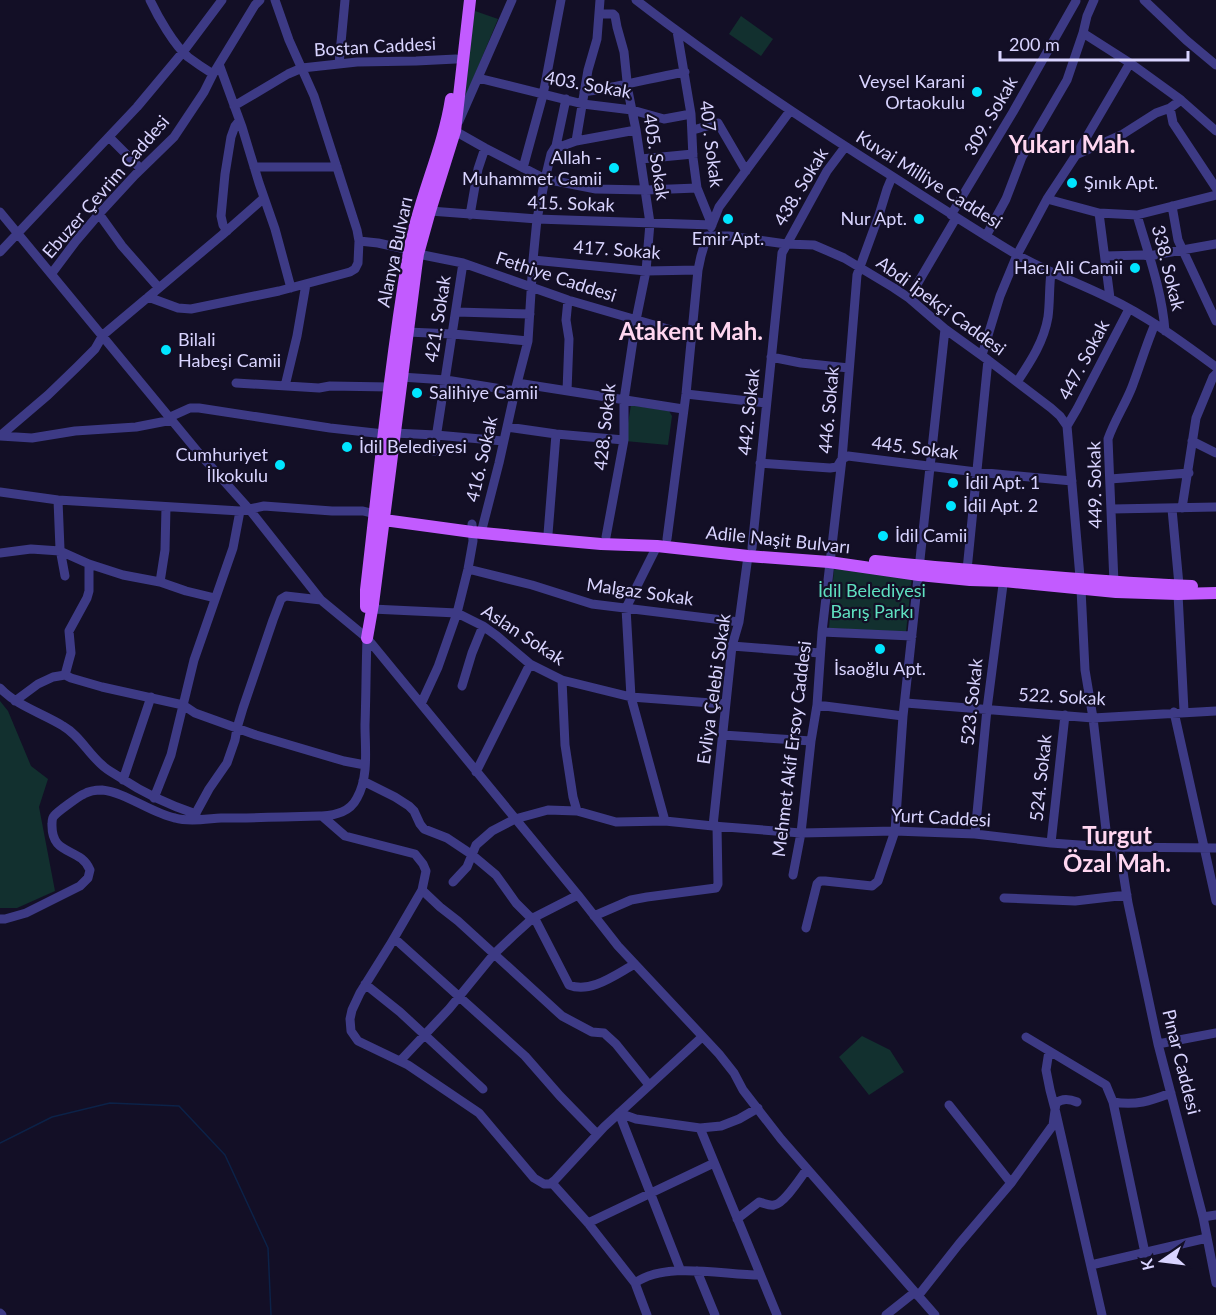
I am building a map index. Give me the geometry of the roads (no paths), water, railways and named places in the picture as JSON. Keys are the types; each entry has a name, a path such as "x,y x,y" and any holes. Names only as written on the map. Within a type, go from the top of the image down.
{"main road":[{"name":"Alanya Bulvarı","path":"381,515 389,434 390,387 396,339 420,210 451,128 463,0"},
{"name":"Alanya Bulvarı","path":"389,434 408,332 414,252 430,211 451,128 470,0"},
{"name":"Adile Naşit Bulvarı","path":"381,515 601,544 662,543"},
{"path":"367,638 381,515"},
{"path":"367,638 366,591 381,515"},
{"name":"Adile Naşit Bulvarı","path":"477,529 606,537 830,559 970,580 1004,577"},
{"name":"Adile Naşit Bulvarı","path":"919,571 967,570 1004,577 1080,585 1179,590 1216,586"},
{"name":"Adile Naşit Bulvarı","path":"1080,585 1114,583 1216,593"}],"street":[{"path":"150,0 160,20 183,52 213,74"},
{"path":"0,252 137,107 183,52 222,0"},
{"name":"Ebuzer Çevrim Caddesi","path":"52,273 99,214 174,137 260,0"},
{"path":"148,297 178,308 191,309 291,288 350,272 358,263 357,230 337,167 314,96 274,0"},
{"path":"339,64 345,0"},
{"path":"512,0 478,78 451,128 545,179 596,189 697,188"},
{"path":"523,168 543,95 561,0"},
{"path":"576,141 584,92 597,39 600,0"},
{"name":"Kuvai Milliye Caddesi","path":"636,0 790,111 892,177 1017,255 1130,309 1216,367"},
{"path":"986,236 1006,199 1022,157 1067,80 1092,4 1075,0"},
{"name":"309. Sokak","path":"909,298 1075,0"},
{"path":"1144,0 1186,40 1216,64"},
{"name":"405. Sokak","path":"599,14 615,16 624,52 650,223 646,271 636,320"},
{"name":"407. Sokak","path":"677,31 691,114 697,188 712,225"},
{"path":"1083,33 1181,100 1216,131"},
{"name":"Bostan Caddesi","path":"234,106 302,68 357,62 456,59"},
{"path":"967,570 985,358 1000,296 1017,255 1047,199 1076,155 1130,63"},
{"path":"219,64 275,229 291,288"},
{"path":"584,92 685,72"},
{"name":"403. Sokak","path":"478,78 583,104 632,110 664,119 691,114"},
{"name":"416. Sokak","path":"421,704 438,667 457,614 472,541 507,427 528,341 537,219 566,99"},
{"path":"1076,155 1123,134 1181,100"},
{"path":"1170,108 1173,123 1216,188"},
{"path":"665,821 630,697 626,608 662,543 686,394 700,256 719,207 790,111"},
{"path":"226,231 221,216 225,174 231,137 239,121"},
{"path":"693,130 718,123 746,171"},
{"path":"554,149 576,141 636,130"},
{"path":"109,137 141,169"},
{"name":"438. Sokak","path":"786,244 827,171 845,147"},
{"path":"470,215 478,169 485,148"},
{"path":"641,159 693,154"},
{"path":"254,167 337,167"},
{"name":"446. Sokak","path":"830,559 842,459 857,275 892,177"},
{"path":"1047,199 1100,213 1137,214 1216,195"},
{"path":"0,436 77,367 95,349 103,335 264,198"},
{"path":"1172,206 1178,240 1216,321"},
{"name":"415. Sokak","path":"430,211 537,219 712,225"},
{"path":"0,212 244,510 321,600 367,638 618,946 729,1067 743,1090 781,1139 934,1315"},
{"path":"1100,213 1110,298"},
{"path":"99,214 122,246 159,288"},
{"name":"338. Sokak","path":"1137,214 1164,312 1165,331"},
{"name":"Abdi İpekçi Caddesi","path":"707,236 729,236 786,244 814,245 844,258 909,298 945,329 1052,408 1067,426"},
{"name":"Fethiye Caddesi","path":"359,241 378,243 463,264 568,300 692,336"},
{"name":"442. Sokak","path":"750,552 782,253 786,244"},
{"path":"1105,256 1149,256 1216,244"},
{"name":"417. Sokak","path":"533,260 646,271 698,270"},
{"name":"421. Sokak","path":"434,451 463,264"},
{"path":"1017,382 1032,359 1042,337 1048,316 1051,273"},
{"path":"285,386 306,284"},
{"path":"567,391 568,300"},
{"name":"447. Sokak","path":"1067,426 1130,309"},
{"path":"456,312 530,314"},
{"name":"428. Sokak","path":"606,537 624,440 624,400 636,320"},
{"name":"449. Sokak","path":"1114,583 1108,440 1155,324"},
{"path":"806,928 817,884 825,881 872,886 878,881 895,831 903,716 945,329"},
{"path":"408,332 528,341"},
{"path":"771,357 849,368"},
{"path":"1182,508 1196,418 1216,374"},
{"path":"401,377 567,391 683,409"},
{"path":"236,382 319,388 330,386 390,387"},
{"path":"686,394 766,404"},
{"path":"0,436 32,438 75,431 136,427 171,419 190,408 199,408 330,428 503,441"},
{"path":"1067,426 1085,670 1108,847"},
{"path":"507,427 624,440"},
{"path":"548,534 556,434"},
{"path":"1192,441 1216,453"},
{"name":"445. Sokak","path":"760,463 830,468 837,467 842,459 848,456 1072,481"},
{"path":"1110,479 1188,473"},
{"path":"0,492 58,500 166,507 244,510 264,506 332,511 363,510 381,515"},
{"path":"58,500 60,551 65,576"},
{"path":"159,582 165,550 166,507"},
{"path":"1112,509 1216,507"},
{"path":"1172,509 1179,590 1184,711"},
{"path":"154,798 171,755 194,660 244,510"},
{"path":"0,552 31,549 60,551 89,564 123,575 159,582 215,598"},
{"name":"Evliya Çelebi Sokak","path":"594,916 631,900 716,888 718,884 715,826 725,704 732,646 740,622 750,552"},
{"name":"Mehmet Akif Ersoy Caddesi","path":"793,875 801,833 811,741 818,705 820,653 830,559"},
{"path":"65,675 71,653 69,631 87,598 89,564"},
{"name":"Malgaz Sokak","path":"468,569 532,585 592,604 740,622"},
{"name":"523. Sokak","path":"975,834 987,709 1004,577"},
{"path":"195,816 209,789 227,763 281,599 286,596 321,600"},
{"name":"Aslan Sokak","path":"372,609 457,614 483,626 531,664 562,680 630,697 725,704"},
{"path":"462,686 483,626"},
{"path":"822,632 912,636"},
{"path":"0,919 26,913 80,886 88,878 90,870 83,859 56,843 52,836 51,821 54,816 84,794 102,790 177,819 195,816 322,816 344,812 357,798 363,781 367,638"},
{"path":"732,646 820,653"},
{"path":"476,772 531,664"},
{"path":"15,700 38,684 53,677 65,675 102,687 183,705 195,713 256,735 365,765"},
{"path":"562,680 566,745 577,811"},
{"path":"0,688 15,700 65,726 103,767 140,791 195,816"},
{"path":"123,780 151,697"},
{"name":"522. Sokak","path":"906,703 1093,718 1184,711 1216,711"},
{"path":"818,705 903,716"},
{"path":"1174,712 1216,901"},
{"name":"524. Sokak","path":"1051,843 1065,715"},
{"path":"723,735 811,741"},
{"path":"363,781 409,806 424,829 447,838 471,854 495,875 516,903 533,918 569,985 585,987 600,983 634,964"},
{"name":"Yurt Caddesi","path":"453,882 467,867 476,845 492,831 515,819 548,810 577,811 616,822 665,821 801,833 895,831 975,834 1108,847 1216,848"},
{"path":"322,816 345,836 415,854 426,871 422,890 365,984 352,1010 351,1031 358,1041 417,1070 479,1113 534,1178 543,1184 552,1183 597,1134 702,1037"},
{"name":"Pınar Caddesi","path":"1119,847 1158,1044 1203,1217 1216,1283"},
{"path":"422,890 562,1016 592,1032 604,1033 650,1085"},
{"path":"1004,898 1075,901 1127,895"},
{"path":"400,1061 449,1009 494,954 533,918 578,896"},
{"path":"394,938 525,1056 597,1134"},
{"path":"365,984 483,1089"},
{"path":"1158,1044 1216,1033"},
{"path":"1026,1037 1106,1085 1113,1102 1144,1253"},
{"path":"1049,1051 1046,1070 1050,1090 1102,1315"},
{"path":"1113,1102 1139,1104 1171,1093"},
{"path":"886,1315 916,1294 1011,1183 1053,1125 1056,1103 1059,1100 1077,1102"},
{"path":"949,1105 1011,1183"},
{"path":"619,1113 636,1119 700,1128 721,1126 758,1108"},
{"path":"619,1113 680,1269"},
{"path":"700,1128 777,1315"},
{"path":"588,1223 714,1163"},
{"path":"737,1219 759,1202 770,1205 780,1203 807,1169"},
{"path":"552,1183 588,1223 635,1283 647,1315"},
{"path":"1203,1217 1216,1215"},
{"path":"1091,1265 1207,1238"},
{"path":"635,1283 641,1279 680,1269 760,1275"},
{"path":"698,1271 715,1315"}],"waterway":[{"path":"0,1143 52,1117 110,1103 179,1106 225,1155 268,1248 271,1315"}],"place":[{"name":"Veysel Karani Ortaokulu","path":"977,92"},
{"name":"Allah - Muhammet Camii","path":"614,168"},
{"name":"Şınık Apt.","path":"1072,183"},
{"name":"Emir Apt.","path":"728,219"},
{"name":"Nur Apt.","path":"919,219"},
{"name":"Hacı Ali Camii","path":"1135,268"},
{"name":"Bilali Habeşi Camii","path":"166,350"},
{"name":"Salihiye Camii","path":"417,393"},
{"name":"İdil Belediyesi","path":"347,447"},
{"name":"Cumhuriyet İlkokulu","path":"280,465"},
{"name":"İdil Apt. 1","path":"953,483"},
{"name":"İdil Apt. 2","path":"951,506"},
{"name":"İdil Camii","path":"883,536"},
{"name":"İsaoğlu Apt.","path":"880,649"}],"district":[{"name":"Yukarı Mah.","path":"1072,145"},
{"name":"Atakent Mah.","path":"691,332"},
{"name":"Turgut Özal Mah.","path":"1117,850"}],"park label":[{"name":"İdil Belediyesi Barış Parkı","path":"872,601"}]}
